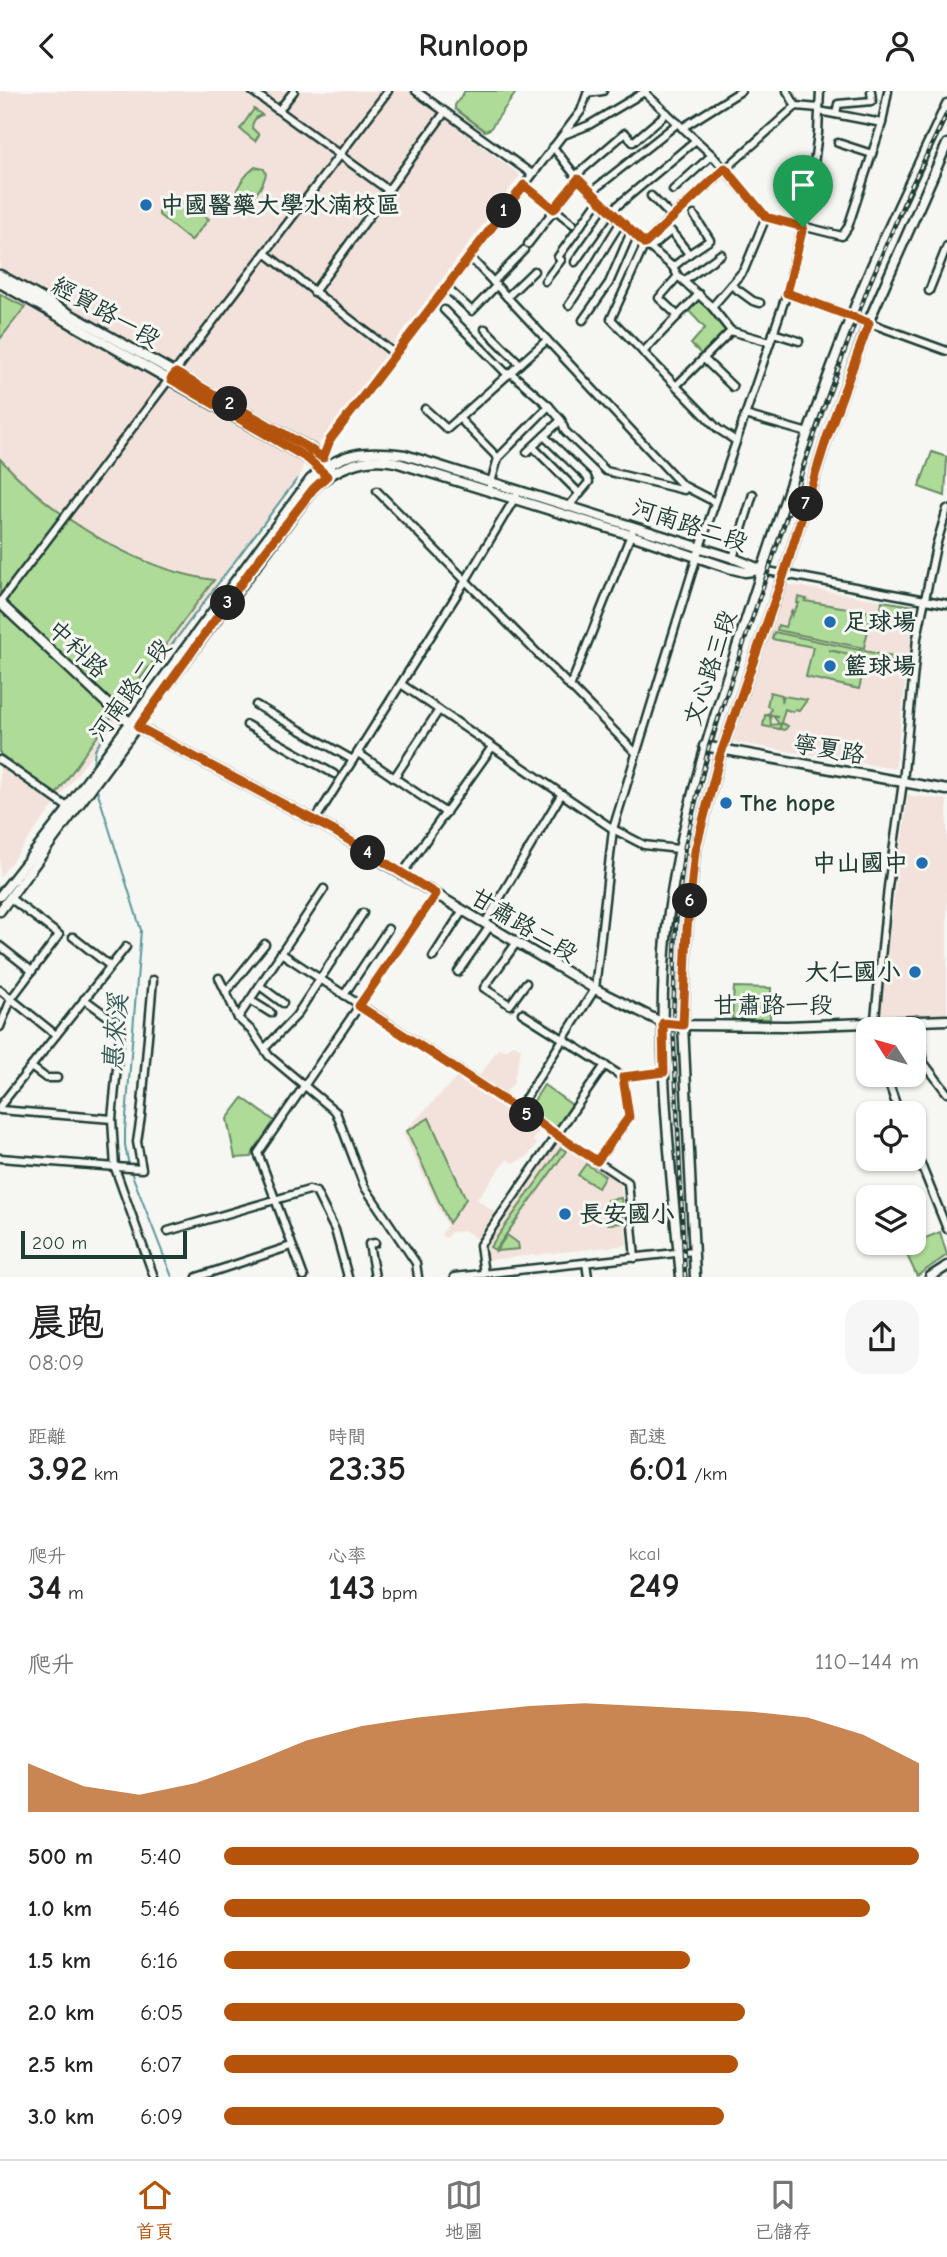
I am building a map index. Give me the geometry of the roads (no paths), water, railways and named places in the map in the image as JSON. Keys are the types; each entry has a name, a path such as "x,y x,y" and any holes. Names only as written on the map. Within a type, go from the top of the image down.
{"street":[{"path":"252,91 388,190"},
{"path":"279,110 294,91"},
{"path":"0,603 388,91"},
{"path":"416,91 532,174"},
{"path":"327,468 330,440 581,111 588,92 603,91"},
{"path":"591,192 680,125 741,91"},
{"path":"787,91 796,106"},
{"path":"518,1110 595,989 613,829 698,552 787,293 811,187 822,91"},
{"path":"836,114 838,104 872,101 871,91"},
{"path":"562,136 589,125 645,92 725,168 766,217 842,236 848,227 882,123 888,91"},
{"name":"文心路三段","path":"681,1277 664,1072 663,1023 667,929 678,851 704,746 808,433 880,246 947,104"},
{"path":"736,441 718,429 611,319 647,246 672,217 796,106 882,123"},
{"path":"314,292 445,112"},
{"path":"633,142 667,113"},
{"path":"450,291 472,311 526,247 576,177 625,133 642,152"},
{"path":"575,262 611,211 696,140"},
{"path":"838,143 872,154"},
{"name":"文心路三段","path":"695,1277 683,1025 687,929 695,851 722,749 784,574 827,437 900,246 947,144"},
{"path":"553,147 576,177 631,232 673,267 681,279 712,307 731,331 770,342"},
{"path":"673,190 712,155"},
{"path":"524,185 573,224"},
{"path":"651,196 672,217"},
{"path":"545,281 561,260 558,257 599,200"},
{"path":"673,267 710,240 695,215"},
{"path":"712,307 744,270 766,217"},
{"path":"569,305 621,222"},
{"path":"647,246 671,231 689,254"},
{"path":"583,320 610,283 631,232"},
{"path":"929,291 947,246"},
{"path":"265,253 395,353"},
{"path":"678,316 659,298 681,279 721,254"},
{"path":"469,257 682,485 715,502"},
{"path":"507,297 534,271"},
{"name":"經貿路一段","path":"0,275 327,468"},
{"name":"經貿路一段","path":"0,283 173,376"},
{"path":"731,285 760,303"},
{"path":"787,293 947,351"},
{"path":"643,352 699,294"},
{"path":"444,310 509,374 549,406 561,420 565,431 606,471 693,492"},
{"path":"485,329 520,364"},
{"path":"676,386 731,331"},
{"path":"773,333 799,341"},
{"path":"425,409 447,429 547,340"},
{"path":"703,358 733,387"},
{"path":"488,491 498,458 549,406"},
{"path":"745,415 808,433"},
{"path":"459,418 498,458"},
{"path":"561,420 530,450 580,494"},
{"path":"544,436 589,482 569,506"},
{"name":"河南路二段","path":"0,911 71,810 327,468 351,455 370,451 391,453 492,482 517,495 698,552 745,572 762,570"},
{"name":"河南路二段","path":"327,468 369,461 389,461 488,491 569,506 632,531"},
{"path":"377,491 636,753"},
{"path":"314,822 517,495"},
{"path":"733,558 753,495"},
{"path":"875,1017 917,638 947,509"},
{"path":"570,687 632,531"},
{"name":"河南路二段","path":"698,552 733,558 762,570"},
{"path":"762,570 947,604"},
{"name":"中科路","path":"0,603 117,713 135,724"},
{"path":"401,684 613,829 643,845 695,851"},
{"path":"256,705 353,760"},
{"path":"394,778 439,711"},
{"name":"甘肅路二段","path":"135,724 334,831 595,989 663,1023 683,1025"},
{"path":"247,725 334,774"},
{"name":"寧夏路","path":"704,746 947,790"},
{"path":"402,874 492,747"},
{"path":"358,753 446,813"},
{"path":"0,760 71,810"},
{"path":"458,972 561,795"},
{"name":"河南路二段","path":"0,897 71,810"},
{"path":"238,1018 324,889"},
{"path":"304,1277 258,1153 436,894"},
{"path":"0,1027 11,999 59,935 10,898"},
{"path":"433,957 463,911"},
{"path":"265,1048 296,1016 363,913"},
{"path":"344,995 388,929"},
{"path":"73,937 110,965"},
{"path":"517,942 484,988 510,1005 526,983"},
{"path":"226,992 265,944"},
{"path":"0,946 32,971"},
{"path":"0,1108 126,947"},
{"path":"281,953 628,1182 635,1258"},
{"path":"219,978 238,1018 269,1056 337,1112 364,1186 416,1263 418,1277"},
{"path":"0,1158 142,1169 137,1142 153,980"},
{"path":"260,986 282,1003"},
{"path":"0,990 56,1035"},
{"path":"84,999 121,1026 112,1119 115,1168 154,1277"},
{"path":"250,1000 271,1013"},
{"path":"522,1013 623,1077 664,1072"},
{"name":"甘肅路一段","path":"926,1020 947,1020"},
{"name":"甘肅路一段","path":"683,1025 856,1026"},
{"path":"484,1274 480,1245 605,1065"},
{"path":"926,1066 947,1093"},
{"path":"31,1067 46,1078 57,1079"},
{"path":"597,1161 629,1117 623,1077"},
{"path":"0,1108 112,1119"},
{"path":"924,1171 947,1229"},
{"path":"168,1231 309,1190 316,1192 335,1230 348,1277"},
{"path":"375,1243 369,1244 375,1277"},
{"path":"197,1277 291,1246"},
{"path":"454,1277 694,1251"},
{"path":"586,1263 588,1277"},
{"path":"930,1277 947,1266"}],"waterway":[{"name":"惠來溪","path":"133,696 297,479"},
{"name":"惠來溪","path":"93,764 95,750 103,737"},
{"name":"惠來溪","path":"97,790 141,930 125,1130 129,1166"},
{"name":"惠來溪","path":"131,1172 172,1277"}],"railway":[{"path":"685,1277 673,1024 676,923 685,846 709,746 823,410 869,285 909,191 947,113"}],"place":[{"name":"中國醫藥大學水湳校區","path":"146,205"},
{"name":"足球場","path":"830,622"},
{"name":"籃球場","path":"830,666"},
{"name":"The hope","path":"726,803"},
{"name":"中山國中","path":"922,863"},
{"name":"大仁國小","path":"915,972"},
{"name":"長安國小","path":"565,1214"}]}
